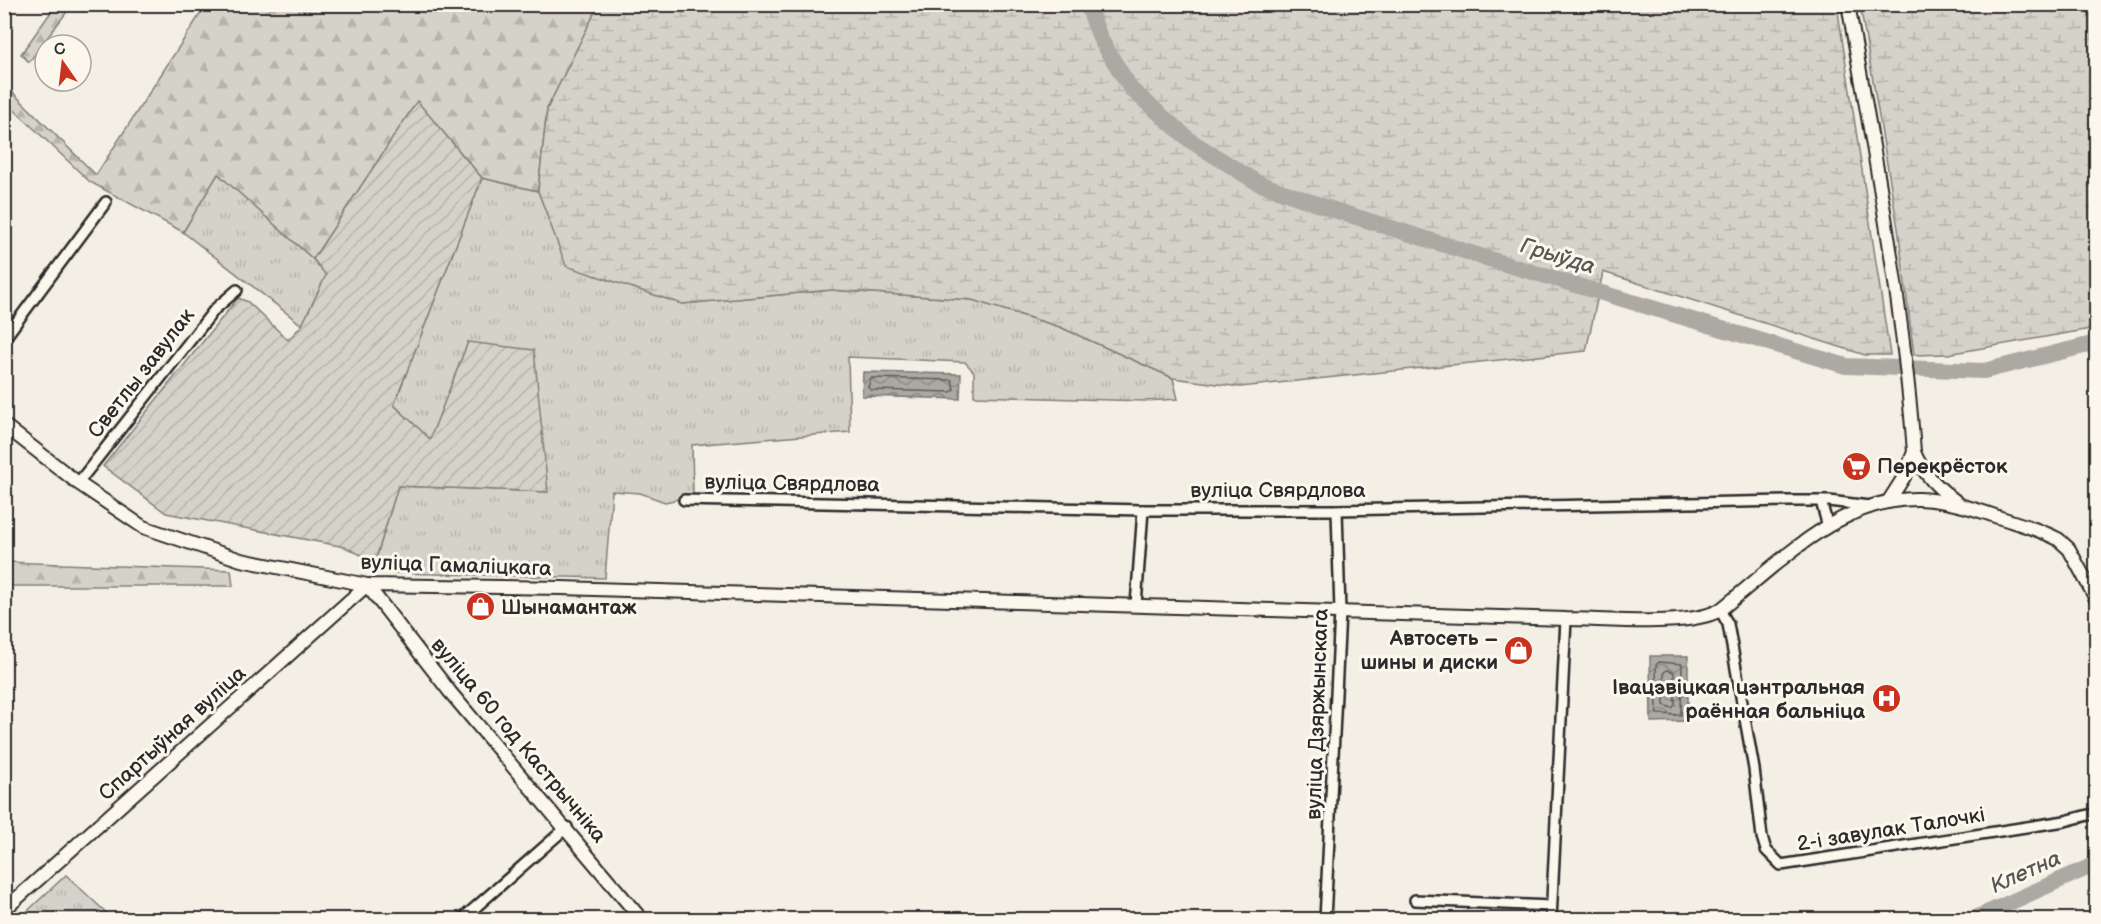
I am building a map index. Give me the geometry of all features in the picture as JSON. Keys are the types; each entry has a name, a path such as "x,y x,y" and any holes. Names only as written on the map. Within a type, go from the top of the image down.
{"street":[{"path":"1848,4 1876,162 1899,316 1914,452 1919,464 1930,478 1960,505 2045,532 2058,539 2069,549 2097,599"},
{"path":"4,339 106,202"},
{"name":"Светлы завулак","path":"78,483 215,309 237,290"},
{"name":"вуліца Гамаліцкага","path":"4,425 78,483 143,527 241,560 367,585 803,595"},
{"path":"1888,502 1904,477 1914,452"},
{"name":"вуліца Свярдлова","path":"803,595 1340,612 1685,619 1709,616 1720,610 1828,527 1871,506 1918,499 1960,505"},
{"name":"вуліца Свярдлова","path":"684,500 1143,510 1337,510 1821,501 1871,506"},
{"path":"1821,501 1828,527"},
{"path":"1136,605 1143,510"},
{"name":"вуліца Дзяржынскага","path":"1325,920 1340,612 1337,510"},
{"name":"вуліца 60 год Кастрычніка","path":"367,585 450,692 567,827 642,920"},
{"name":"Спартыўная вуліца","path":"4,910 367,585"},
{"name":"2-і завулак Талочкі","path":"1720,610 1728,624 1731,640 1754,769 1762,837 1766,850 1781,865 2054,823 2097,813"},
{"path":"1551,920 1566,618"},
{"path":"461,920 567,827"},
{"path":"1415,900 1551,906"}],"green space":[{"path":"308,4 319,8 322,4 599,5 547,109 538,191 482,178 417,102 313,259 218,174 183,232 90,182 5,101 4,84 96,175 206,5"},
{"path":"599,4 1837,5 1890,355 1865,355 1603,272 1586,351 1240,387 1173,378 1060,327 972,300 831,290 682,304 566,266 538,191 547,109"},
{"path":"56,5 72,5 51,33 36,33"},
{"path":"1860,5 2096,5 2096,328 1948,354 1914,355 1898,228"},
{"path":"33,37 33,57 29,62 21,54"},
{"path":"417,101 482,178 394,405 430,439 468,342 534,350 548,492 398,486 375,562 345,547 166,513 103,466 238,298 248,302 288,340 302,325 326,275 313,259"},
{"path":"218,173 313,259 327,275 302,325 183,232"},
{"path":"482,178 538,191 567,266 682,304 831,290 972,300 1060,327 1173,378 1178,399 1145,401 974,396 974,372 965,362 848,357 850,432 692,445 693,496 665,502 640,493 612,491 605,578 394,573 382,570 375,562 398,486 547,492 468,342 430,440 394,405"},
{"path":"5,562 231,570 233,586 5,586"},
{"path":"66,875 113,919 19,919"}],"water":[{"path":"863,372 961,374 960,399 862,396"},
{"path":"1650,656 1688,656 1688,721 1651,722"}],"waterway":[{"name":"Грыўда","path":"1087,4 1101,40 1131,89 1191,141 1258,183 1331,209 1846,366 1984,371 2096,343"},
{"name":"Клетна","path":"1971,920 2096,864"}],"place":[{"name":"Перекрёсток","path":"1856,466"},
{"name":"Шынамантаж","path":"480,607"},
{"name":"Автосеть – шины и диски","path":"1519,650"},
{"name":"Івацэвіцкая цэнтральная раённая бальніца","path":"1886,699"}]}
